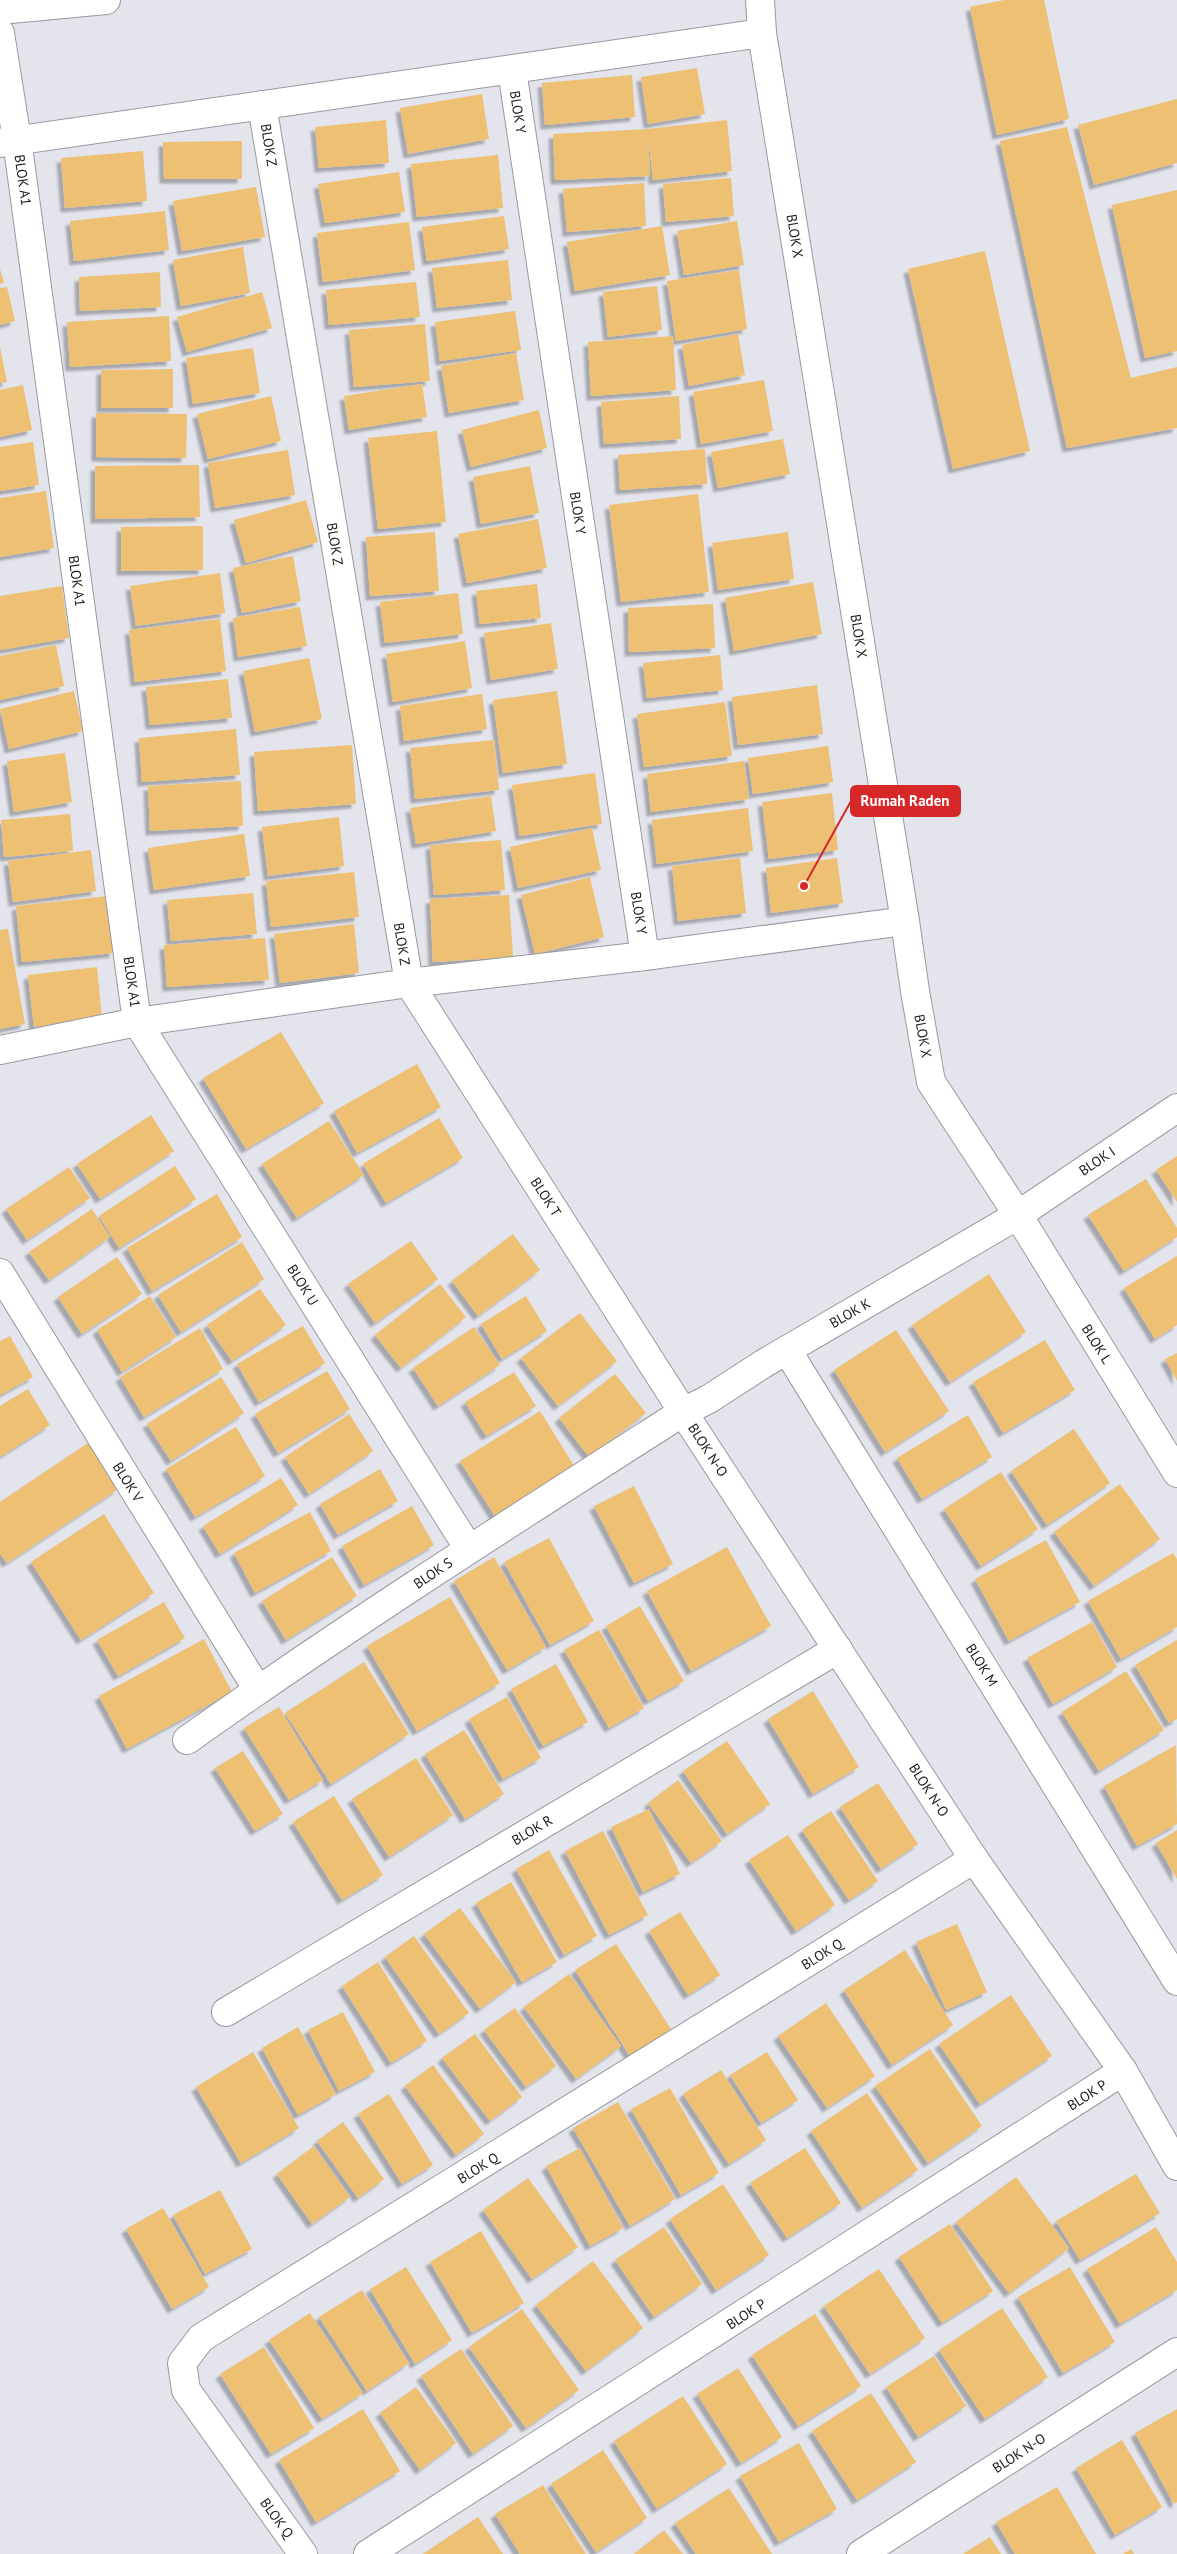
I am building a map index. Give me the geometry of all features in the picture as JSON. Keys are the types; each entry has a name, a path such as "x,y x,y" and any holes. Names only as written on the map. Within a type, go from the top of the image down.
{"street":[{"path":"0,10 106,0"},
{"name":"BLOK X","path":"760,2 762,33 906,921 915,991 932,1082 1018,1215"},
{"name":"BLOK A1","path":"0,33 12,109 9,142 137,1022"},
{"path":"9,142 762,33"},
{"name":"BLOK Y","path":"512,70 645,956"},
{"name":"BLOK Z","path":"262,105 409,983"},
{"path":"0,1050 137,1022 409,983 645,956 906,921"},
{"name":"BLOK T","path":"409,983 683,1412"},
{"name":"BLOK U","path":"137,1022 469,1549"},
{"name":"BLOK I","path":"1018,1215 1177,1108"},
{"name":"BLOK K","path":"683,1412 709,1399 763,1364 1018,1215"},
{"name":"BLOK L","path":"1018,1215 1177,1473"},
{"name":"BLOK V","path":"0,1273 258,1690"},
{"name":"BLOK M","path":"788,1350 1177,1981"},
{"name":"BLOK S","path":"187,1740 258,1690 469,1549 683,1412"},
{"name":"BLOK N-O","path":"683,1412 974,1859 1123,2072 1177,2166"},
{"name":"BLOK R","path":"226,2012 838,1649"},
{"name":"BLOK Q","path":"303,2554 186,2390 182,2363 201,2338 974,1859"},
{"name":"BLOK P","path":"368,2554 1123,2072"},
{"name":"BLOK N-O","path":"861,2554 1177,2352"}],"building":[{"path":"1004,0 1044,0 1069,119 997,135 970,7"},
{"path":"697,68 705,114 648,124 641,77"},
{"path":"632,75 635,117 545,125 542,83"},
{"path":"482,94 489,139 408,154 400,108"},
{"path":"1177,99 1177,163 1094,185 1078,125"},
{"path":"386,120 389,163 319,168 315,127"},
{"path":"727,120 732,171 653,180 648,134 650,176 555,180 553,134 648,129"},
{"path":"1067,127 1131,378 1177,367 1177,428 1067,448 1000,141"},
{"path":"242,141 242,179 164,179 163,142"},
{"path":"143,151 147,201 65,208 61,158"},
{"path":"498,155 503,208 417,217 411,164"},
{"path":"399,172 405,212 325,223 318,184"},
{"path":"731,178 734,216 666,222 663,184"},
{"path":"644,183 646,226 567,232 563,189"},
{"path":"256,187 265,237 182,251 173,201"},
{"path":"1177,190 1177,351 1145,358 1112,205"},
{"path":"165,211 169,250 74,261 70,221"},
{"path":"504,216 509,249 427,261 422,227"},
{"path":"737,221 744,265 684,275 677,231"},
{"path":"409,222 415,270 323,282 317,233"},
{"path":"662,226 670,275 575,291 567,242"},
{"path":"243,247 250,293 181,306 173,260"},
{"path":"985,251 1030,451 953,469 908,269"},
{"path":"508,260 512,300 437,308 432,268"},
{"path":"0,269 4,283 0,284"},
{"path":"739,270 747,329 676,341 667,281"},
{"path":"160,272 161,307 80,311 79,277"},
{"path":"416,282 420,317 329,325 326,290"},
{"path":"657,286 662,330 608,337 603,292"},
{"path":"7,287 15,321 0,325 0,288"},
{"path":"262,292 272,328 187,352 177,317"},
{"path":"515,311 521,350 440,361 435,322"},
{"path":"169,316 171,361 70,367 67,322"},
{"path":"425,324 430,381 354,387 349,330"},
{"path":"738,334 745,375 689,386 682,345"},
{"path":"673,336 676,390 591,396 588,342"},
{"path":"0,347 7,382 0,383"},
{"path":"253,348 260,393 193,404 186,358"},
{"path":"516,353 524,400 449,413 441,366"},
{"path":"173,369 173,408 101,408 101,370"},
{"path":"764,380 773,431 701,444 693,392"},
{"path":"422,384 427,417 349,430 344,396"},
{"path":"23,385 32,430 0,437 0,390"},
{"path":"271,396 281,441 208,459 197,414"},
{"path":"679,396 681,439 604,444 601,402"},
{"path":"539,410 547,448 471,467 462,430"},
{"path":"96,413 187,414 186,458 96,457"},
{"path":"437,431 446,522 378,529 368,438"},
{"path":"783,439 790,474 718,488 711,452"},
{"path":"33,442 39,485 0,491 0,447"},
{"path":"705,449 707,484 620,490 618,455"},
{"path":"288,450 295,495 215,508 208,463"},
{"path":"199,465 200,517 95,519 95,466"},
{"path":"530,466 539,513 481,524 473,477"},
{"path":"46,491 54,548 0,557 0,498"},
{"path":"698,494 709,592 621,602 609,505"},
{"path":"306,500 318,542 246,563 234,520"},
{"path":"538,519 547,568 467,583 458,534"},
{"path":"203,526 203,570 121,571 121,527"},
{"path":"435,532 439,591 370,596 366,537"},
{"path":"788,532 794,579 718,590 712,543"},
{"path":"293,556 301,601 242,613 233,568"},
{"path":"220,573 225,613 136,626 130,586"},
{"path":"813,582 822,634 734,651 725,598"},
{"path":"537,584 541,618 480,624 476,591"},
{"path":"62,586 69,638 0,650 0,596"},
{"path":"458,593 463,634 385,643 380,602"},
{"path":"713,604 715,648 629,652 628,608"},
{"path":"300,607 307,646 238,657 233,618"},
{"path":"220,619 226,671 135,682 129,630"},
{"path":"551,623 558,669 491,680 484,633"},
{"path":"465,641 472,688 393,702 386,654"},
{"path":"56,645 64,686 0,700 0,656"},
{"path":"720,655 723,690 647,698 643,663"},
{"path":"309,658 322,719 255,732 243,671"},
{"path":"228,679 232,718 150,725 146,687"},
{"path":"817,685 823,734 738,745 732,697"},
{"path":"74,691 83,731 9,749 0,709"},
{"path":"557,691 567,764 503,773 493,700"},
{"path":"482,694 487,729 404,741 400,706"},
{"path":"725,702 732,756 644,767 637,714"},
{"path":"236,729 240,775 142,782 139,738"},
{"path":"494,740 499,790 415,799 410,748"},
{"path":"352,745 356,804 258,811 254,752"},
{"path":"828,746 833,782 753,794 748,758"},
{"path":"65,753 72,802 14,812 7,761"},
{"path":"744,761 749,799 651,812 647,774"},
{"path":"595,773 602,824 520,836 512,785"},
{"path":"241,781 243,826 150,831 148,786"},
{"path":"832,793 838,850 769,859 762,802"},
{"path":"491,796 496,831 416,844 410,808"},
{"path":"748,808 753,851 657,864 652,820"},
{"path":"70,814 73,851 4,857 1,820"},
{"path":"339,817 344,866 268,876 262,827"},
{"path":"592,828 601,870 518,888 510,847"},
{"path":"244,834 250,876 154,890 148,848"},
{"path":"501,840 505,890 434,895 430,845"},
{"path":"91,850 96,891 13,902 8,861"},
{"path":"740,858 746,913 678,921 672,866"},
{"path":"837,858 843,903 771,913 766,868"},
{"path":"354,872 359,917 271,927 266,881"},
{"path":"590,877 604,937 535,954 521,895"},
{"path":"253,893 257,934 171,941 167,900"},
{"path":"509,895 513,957 433,962 430,899"},
{"path":"108,896 114,953 22,962 16,906"},
{"path":"354,924 359,973 280,983 274,934"},
{"path":"8,929 25,1024 0,1029 0,930"},
{"path":"265,938 269,980 167,987 164,945"},
{"path":"97,967 102,1018 34,1027 28,975"},
{"path":"281,1032 324,1103 246,1149 203,1078"},
{"path":"417,1064 441,1107 357,1153 334,1111"},
{"path":"151,1115 174,1151 100,1199 77,1164"},
{"path":"439,1118 463,1158 386,1203 363,1164"},
{"path":"329,1121 364,1175 297,1218 262,1164"},
{"path":"1177,1156 1177,1202 1156,1170"},
{"path":"175,1166 196,1199 119,1248 99,1216"},
{"path":"69,1167 90,1198 27,1240 6,1209"},
{"path":"1146,1179 1177,1228 1177,1237 1124,1271 1088,1215"},
{"path":"217,1194 242,1237 152,1291 127,1248"},
{"path":"92,1209 110,1237 49,1280 29,1252"},
{"path":"513,1234 540,1270 478,1316 452,1281"},
{"path":"411,1241 438,1279 375,1323 348,1284"},
{"path":"242,1242 264,1279 181,1332 158,1295"},
{"path":"1177,1256 1177,1325 1155,1339 1124,1288"},
{"path":"117,1257 142,1294 82,1334 58,1297"},
{"path":"989,1274 1026,1332 950,1382 912,1325"},
{"path":"440,1284 466,1317 401,1368 375,1335"},
{"path":"260,1289 286,1325 232,1361 207,1325"},
{"path":"150,1296 176,1337 122,1372 97,1330"},
{"path":"526,1296 547,1331 502,1359 481,1324"},
{"path":"580,1313 617,1361 558,1406 521,1358"},
{"path":"303,1326 325,1363 259,1402 237,1364"},
{"path":"474,1327 500,1365 438,1406 413,1368"},
{"path":"200,1328 223,1369 144,1417 120,1377"},
{"path":"896,1330 949,1411 885,1452 834,1370"},
{"path":"10,1336 33,1377 0,1395 0,1341"},
{"path":"1045,1340 1075,1390 1003,1433 973,1382"},
{"path":"1177,1353 1177,1381 1165,1359"},
{"path":"327,1371 350,1409 278,1453 255,1414"},
{"path":"514,1372 536,1406 486,1436 465,1402"},
{"path":"615,1374 646,1413 589,1457 559,1418"},
{"path":"221,1377 244,1413 171,1461 147,1424"},
{"path":"28,1389 50,1425 0,1457 0,1406"},
{"path":"540,1411 578,1472 498,1521 460,1461"},
{"path":"349,1414 373,1451 309,1494 285,1457"},
{"path":"968,1415 992,1457 922,1499 897,1458"},
{"path":"236,1427 265,1476 195,1517 166,1469"},
{"path":"1074,1429 1110,1483 1047,1525 1011,1471"},
{"path":"88,1443 118,1489 7,1563 0,1554 0,1502"},
{"path":"380,1469 398,1501 338,1535 320,1504"},
{"path":"1001,1472 1038,1529 981,1566 944,1509"},
{"path":"281,1478 298,1505 220,1554 203,1526"},
{"path":"1120,1484 1160,1539 1094,1586 1054,1532"},
{"path":"634,1486 673,1564 634,1583 594,1506"},
{"path":"412,1506 434,1545 364,1585 342,1546"},
{"path":"310,1512 331,1551 255,1593 234,1553"},
{"path":"104,1514 154,1593 81,1640 31,1562"},
{"path":"549,1538 594,1621 550,1645 504,1562"},
{"path":"1046,1540 1080,1602 1009,1641 975,1579"},
{"path":"727,1547 771,1626 691,1671 647,1591"},
{"path":"1173,1553 1177,1559 1177,1627 1121,1659 1088,1601"},
{"path":"332,1557 357,1596 286,1640 262,1601"},
{"path":"494,1557 546,1647 507,1670 454,1581"},
{"path":"450,1597 500,1683 417,1731 367,1646"},
{"path":"164,1602 185,1638 118,1676 97,1640"},
{"path":"640,1606 684,1681 648,1701 606,1626"},
{"path":"1092,1622 1117,1667 1053,1704 1027,1658"},
{"path":"599,1630 644,1708 609,1728 564,1650"},
{"path":"204,1639 232,1692 127,1749 99,1696"},
{"path":"1177,1640 1177,1719 1169,1723 1135,1665"},
{"path":"364,1662 409,1734 331,1784 285,1713"},
{"path":"556,1664 588,1722 543,1746 511,1689"},
{"path":"1126,1671 1164,1730 1099,1771 1062,1712"},
{"path":"813,1691 859,1767 813,1794 768,1719"},
{"path":"507,1697 541,1758 503,1779 469,1719"},
{"path":"279,1707 323,1780 289,1800 244,1728"},
{"path":"464,1730 504,1794 465,1819 425,1754"},
{"path":"727,1741 770,1804 727,1834 683,1771"},
{"path":"1176,1745 1177,1824 1137,1846 1104,1786"},
{"path":"243,1751 283,1814 255,1831 215,1768"},
{"path":"416,1758 453,1815 389,1857 352,1799"},
{"path":"678,1780 722,1841 691,1863 648,1803"},
{"path":"878,1783 918,1844 881,1869 840,1807"},
{"path":"334,1796 383,1875 342,1900 293,1822"},
{"path":"649,1809 680,1874 643,1892 611,1827"},
{"path":"831,1811 878,1881 849,1900 802,1830"},
{"path":"1177,1830 1177,1879 1156,1843"},
{"path":"603,1831 648,1915 609,1935 565,1851"},
{"path":"788,1835 835,1905 796,1931 749,1860"},
{"path":"549,1850 597,1936 564,1955 516,1869"},
{"path":"511,1882 557,1962 522,1982 476,1903"},
{"path":"460,1908 516,1982 480,2009 424,1934"},
{"path":"680,1912 720,1975 688,1995 649,1931"},
{"path":"957,1924 987,1992 946,2010 916,1942"},
{"path":"414,1936 469,2013 439,2034 385,1957"},
{"path":"616,1944 671,2029 630,2056 575,1970"},
{"path":"905,1950 953,2025 892,2065 844,1990"},
{"path":"378,1962 427,2041 391,2063 342,1986"},
{"path":"569,1974 621,2046 576,2079 524,2007"},
{"path":"1011,1995 1052,2056 980,2104 939,2044"},
{"path":"826,2003 875,2076 827,2108 778,2036"},
{"path":"515,2008 556,2066 526,2087 484,2030"},
{"path":"343,2012 375,2072 339,2091 308,2030"},
{"path":"298,2027 336,2094 298,2115 262,2048"},
{"path":"475,2034 522,2097 490,2121 442,2058"},
{"path":"930,2049 982,2126 928,2163 875,2086"},
{"path":"253,2052 299,2128 241,2163 196,2087"},
{"path":"767,2052 798,2100 761,2123 730,2075"},
{"path":"433,2065 484,2134 456,2155 405,2086"},
{"path":"721,2070 766,2140 729,2164 683,2094"},
{"path":"670,2088 719,2173 681,2195 631,2109"},
{"path":"867,2093 918,2170 862,2208 811,2131"},
{"path":"389,2094 433,2165 402,2184 358,2114"},
{"path":"618,2102 675,2199 630,2226 573,2128"},
{"path":"343,2122 384,2179 358,2198 317,2141"},
{"path":"314,2146 350,2197 312,2224 277,2174"},
{"path":"580,2148 623,2228 590,2246 546,2166"},
{"path":"805,2148 841,2203 787,2238 750,2183"},
{"path":"1136,2174 1160,2213 1080,2260 1056,2221"},
{"path":"1016,2177 1069,2248 1009,2293 956,2222"},
{"path":"528,2178 578,2247 532,2279 483,2210"},
{"path":"723,2184 769,2255 716,2290 670,2219"},
{"path":"220,2190 252,2249 205,2274 173,2215"},
{"path":"163,2208 209,2287 172,2309 126,2229"},
{"path":"950,2224 993,2291 942,2323 899,2257"},
{"path":"664,2227 702,2284 654,2317 615,2260"},
{"path":"1156,2227 1177,2262 1177,2290 1120,2324 1087,2269"},
{"path":"481,2231 524,2303 472,2333 430,2262"},
{"path":"593,2261 643,2328 586,2371 536,2305"},
{"path":"406,2267 452,2340 415,2364 370,2289"},
{"path":"1070,2267 1115,2342 1063,2373 1018,2297"},
{"path":"879,2269 925,2338 870,2374 824,2306"},
{"path":"362,2290 409,2363 367,2391 319,2317"},
{"path":"1002,2308 1048,2377 985,2419 939,2350"},
{"path":"522,2309 579,2390 526,2428 469,2347"},
{"path":"310,2313 363,2393 322,2419 269,2340"},
{"path":"815,2314 861,2386 798,2426 752,2355"},
{"path":"264,2347 314,2428 271,2454 220,2374"},
{"path":"461,2349 513,2426 473,2454 421,2376"},
{"path":"934,2356 966,2406 918,2437 886,2387"},
{"path":"738,2368 782,2437 741,2463 697,2394"},
{"path":"416,2387 456,2443 420,2470 380,2413"},
{"path":"871,2393 916,2462 857,2500 812,2431"},
{"path":"683,2396 727,2464 657,2509 614,2441"},
{"path":"363,2409 400,2471 316,2522 279,2460"},
{"path":"1177,2409 1177,2502 1174,2504 1135,2433"},
{"path":"1122,2440 1162,2507 1115,2535 1076,2468"},
{"path":"799,2443 837,2509 779,2542 740,2476"},
{"path":"603,2450 647,2518 596,2552 551,2484"},
{"path":"543,2485 586,2554 520,2554 495,2514"},
{"path":"1057,2487 1096,2554 1015,2554 996,2522"},
{"path":"729,2488 772,2554 696,2554 675,2523"},
{"path":"478,2517 503,2554 423,2554"},
{"path":"664,2530 683,2554 634,2554"},
{"path":"990,2537 1001,2554 963,2554"},
{"path":"1131,2549 1134,2554 1123,2554"}],"place":[{"name":"Rumah Raden","path":"804,886"}]}
